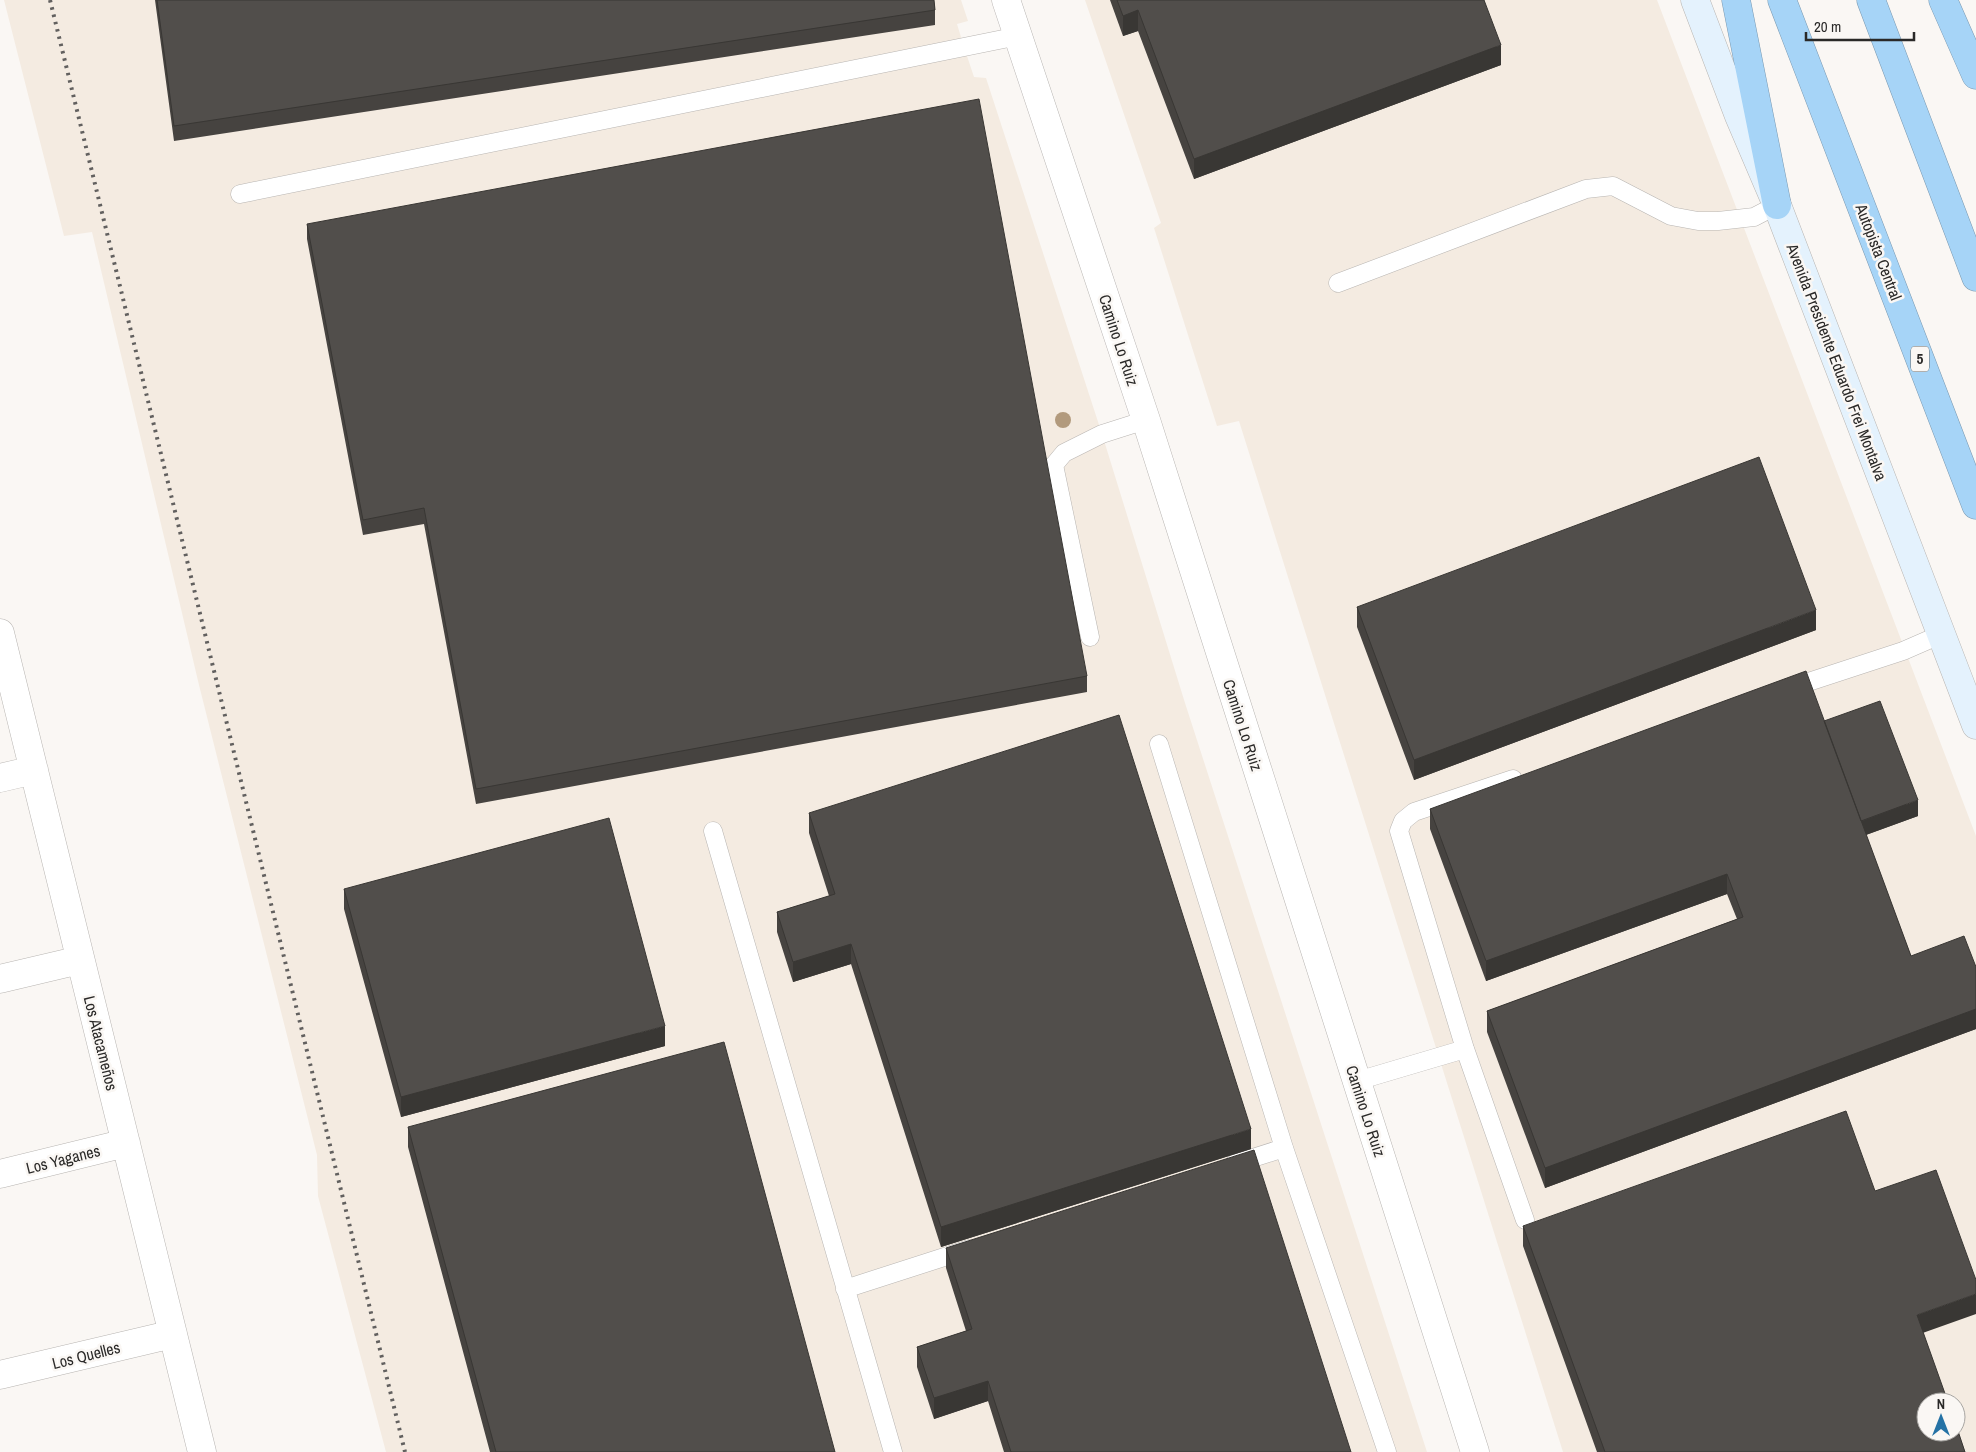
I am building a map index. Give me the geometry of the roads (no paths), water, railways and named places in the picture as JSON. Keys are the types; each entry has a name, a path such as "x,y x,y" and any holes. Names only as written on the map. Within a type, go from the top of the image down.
{"highway":[{"path":"1736,0 1778,205"},
{"name":"Autopista Central","path":"1782,0 1976,505"},
{"path":"1871,0 1976,277"},
{"path":"1943,0 1976,75"}],"main road":[{"name":"Avenida Presidente Eduardo Frei Montalva","path":"1695,0 1739,116 1778,205 1976,725"}],"street":[{"name":"Camino Lo Ruiz","path":"1006,0 1146,420 1475,1452"},
{"name":"Los Atacameños","path":"0,634 202,1452"},
{"path":"0,778 34,770"},
{"path":"0,979 80,960"},
{"name":"Los Yaganes","path":"0,1174 126,1143"},
{"name":"Los Quelles","path":"0,1376 173,1334"}],"lane":[{"path":"240,194 1018,36"},
{"path":"1338,283 1586,189 1613,186 1671,216 1698,221 1754,217 1778,205"},
{"path":"1090,637 1054,465 1064,453 1071,449 1102,434 1146,420"},
{"path":"1771,694 1903,650 1942,634"},
{"path":"1159,744 1284,1148 1387,1452"},
{"path":"1525,1220 1465,1049 1400,831 1404,820 1414,812 1527,774"},
{"path":"713,831 892,1452"},
{"path":"1357,1081 1465,1049"},
{"path":"1219,1169 1284,1148"},
{"path":"845,1289 986,1244"}],"railway":[{"path":"50,0 405,1452"}]}
